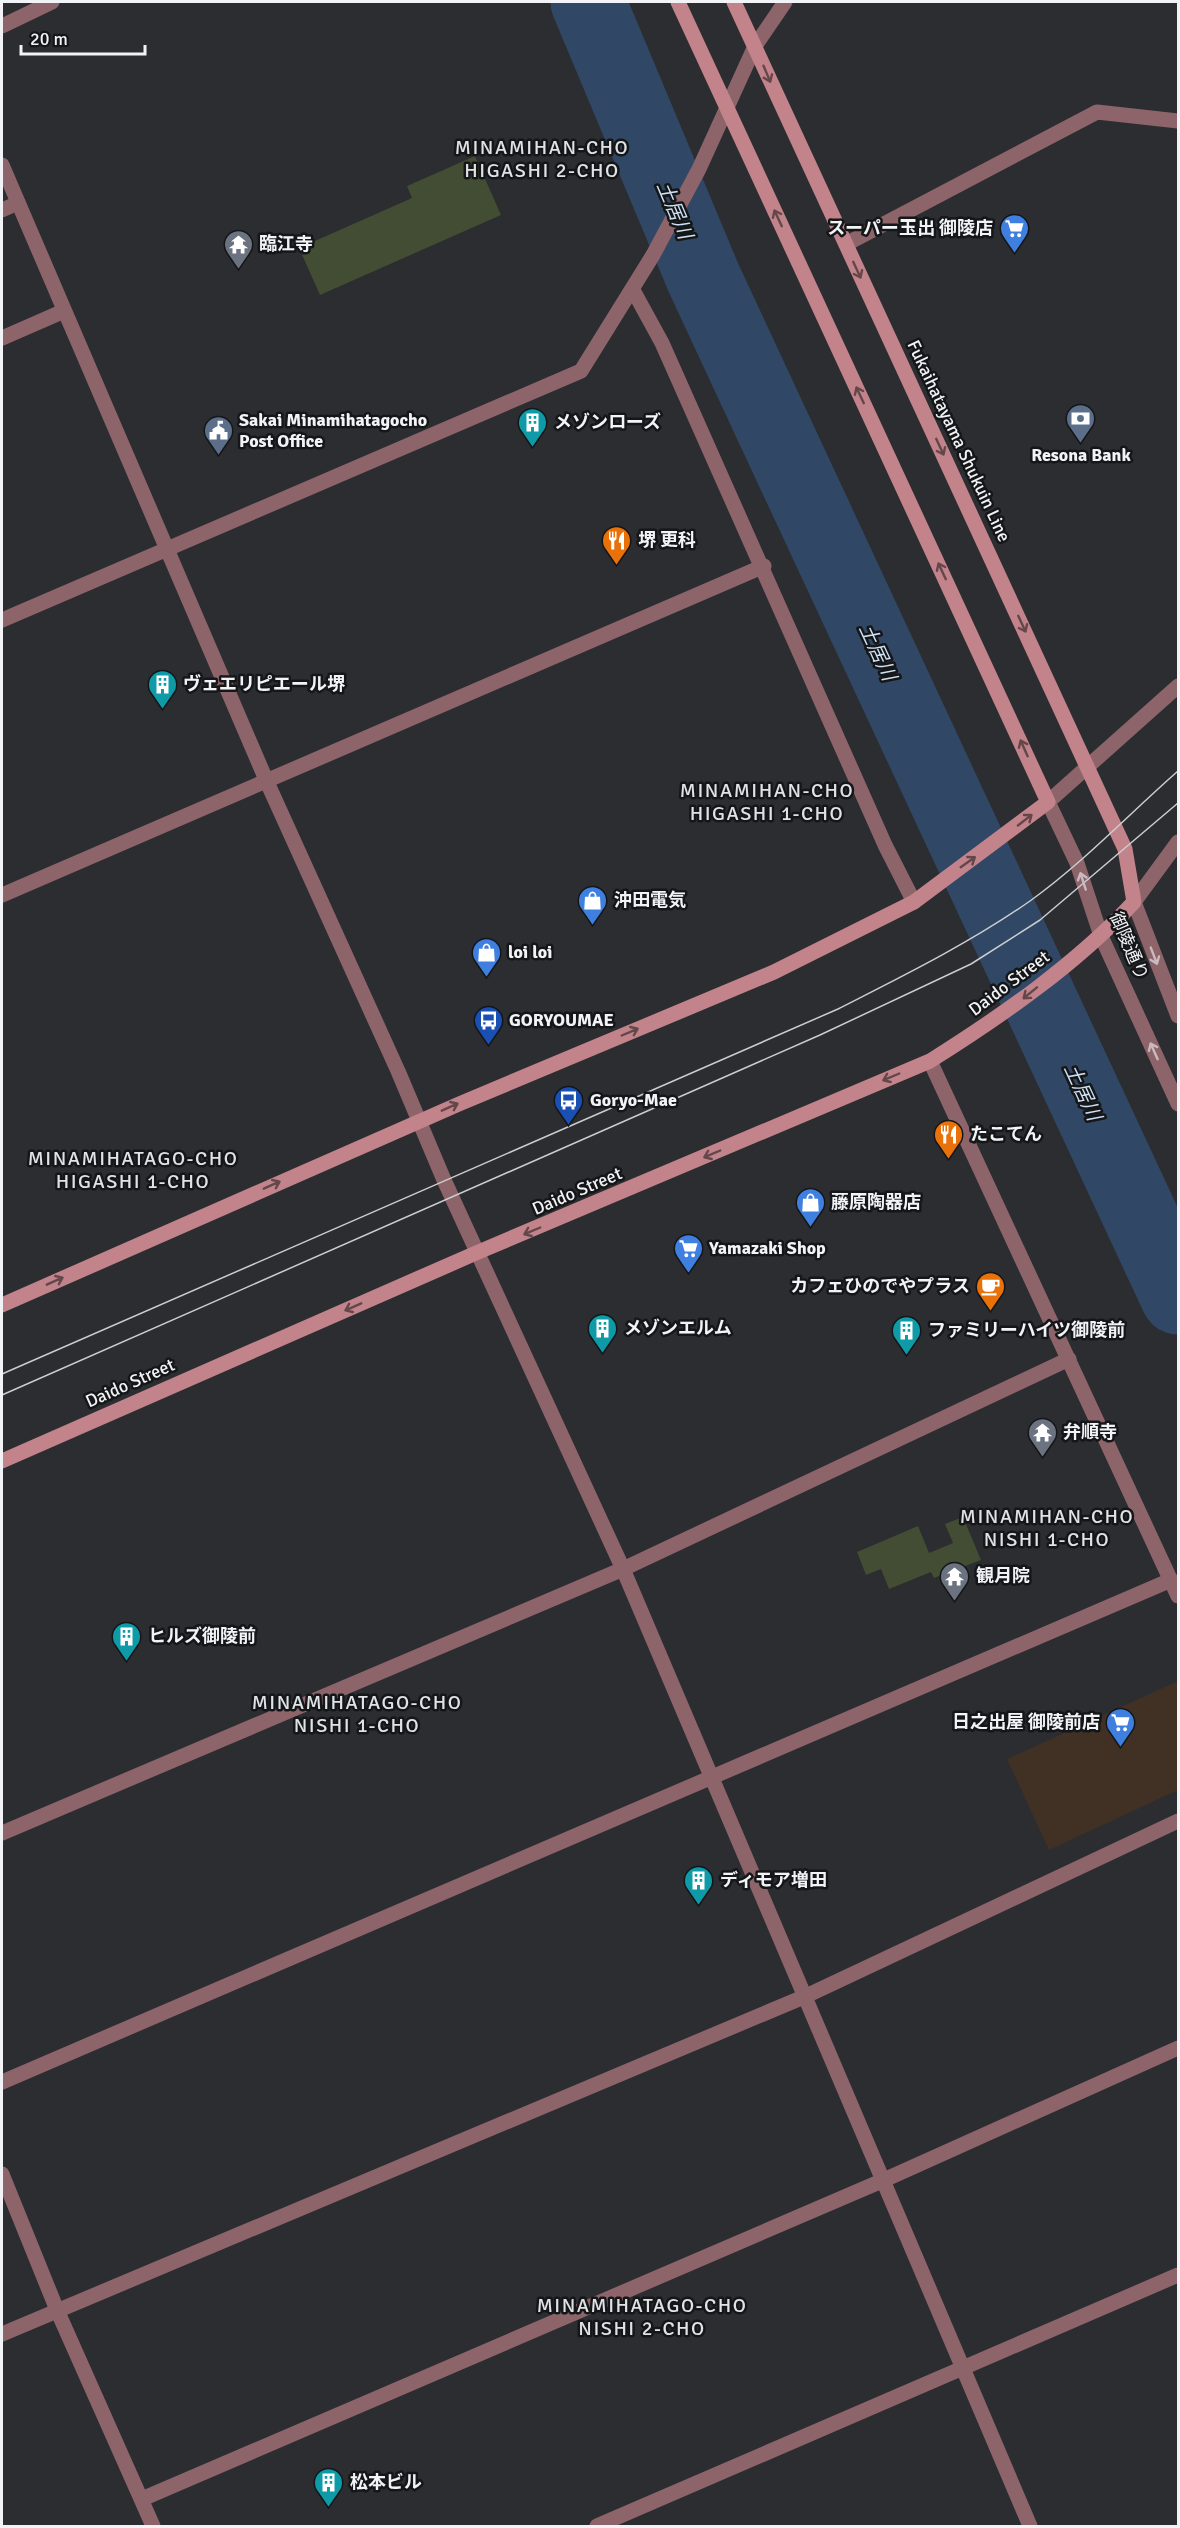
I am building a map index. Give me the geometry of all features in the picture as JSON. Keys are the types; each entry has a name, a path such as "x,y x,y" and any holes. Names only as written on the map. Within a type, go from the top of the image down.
{"main road":[{"path":"2,1305 418,1121 774,972 914,902 1048,802 678,2"},
{"name":"Fukaihatayama Shukuin Line","path":"735,2 1125,849 1134,902"},
{"name":"Daido Street","path":"2,1461 476,1253 930,1061 997,1019 1101,936 1134,902"}],"street":[{"path":"2,26 52,2"},
{"path":"2,620 581,372 653,255 699,169 755,46 785,2"},
{"path":"846,244 1098,112 1179,121"},
{"path":"2,165 267,782 398,1071 476,1253 623,1569 807,1996 1030,2526"},
{"path":"2,210 18,203"},
{"path":"633,290 662,344 764,566 885,845 914,902"},
{"path":"2,338 64,311"},
{"path":"2,895 764,566"},
{"path":"1048,802 1179,686"},
{"name":"御陵通り","path":"1048,802 1077,863 1101,936 1179,1104"},
{"path":"1134,902 1179,842"},
{"name":"御陵通り","path":"1134,902 1179,1016"},
{"path":"930,1061 1179,1596"},
{"path":"2,1833 623,1569 1069,1359"},
{"path":"2,2082 1171,1580"},
{"path":"2,2334 807,1996 1179,1821"},
{"path":"142,2499 884,2180 1179,2048"},
{"path":"2,2174 57,2310 153,2526"},
{"path":"597,2526 1179,2275"}],"shaded area":[{"path":"1178,1681 1178,1790 1049,1850 1007,1759"}],"green space":[{"path":"475,156 501,215 320,295 299,248 412,198 407,186"},
{"path":"963,1517 981,1560 934,1578 931,1572 889,1589 881,1569 866,1575 857,1552 918,1526 929,1553 953,1543 945,1524"}],"waterway":[{"name":"土居川","path":"588,2 704,279 1178,1297"}],"tram line":[{"path":"2,1374 838,1009 887,984 960,945 1030,901 1087,855 1178,771"},
{"path":"2,1395 820,1035 971,964 1040,920 1178,803"}],"place":[{"name":"スーパー玉出 御陵店","path":"1014,254"},
{"name":"臨江寺","path":"238,270"},
{"name":"Resona Bank","path":"1081,444"},
{"name":"メゾンローズ","path":"533,448"},
{"name":"Sakai Minamihatagocho Post Office","path":"218,456"},
{"name":"堺 更科","path":"617,566"},
{"name":"ヴェエリピエール堺","path":"162,710"},
{"name":"沖田電気","path":"593,926"},
{"name":"loi loi","path":"487,978"},
{"name":"GORYOUMAE","path":"488,1046"},
{"name":"Goryo-Mae","path":"569,1126"},
{"name":"たこてん","path":"949,1160"},
{"name":"藤原陶器店","path":"810,1228"},
{"name":"Yamazaki Shop","path":"688,1274"},
{"name":"カフェひのでやプラス","path":"991,1312"},
{"name":"メゾンエルム","path":"603,1354"},
{"name":"ファミリーハイツ御陵前","path":"907,1356"},
{"name":"弁順寺","path":"1042,1458"},
{"name":"観月院","path":"955,1602"},
{"name":"ヒルズ御陵前","path":"127,1662"},
{"name":"日之出屋 御陵前店","path":"1121,1748"},
{"name":"ディモア増田","path":"699,1906"},
{"name":"松本ビル","path":"329,2508"}],"district":[{"name":"MINAMIHAN-CHO HIGASHI 2-CHO","path":"542,158"},
{"name":"MINAMIHAN-CHO HIGASHI 1-CHO","path":"767,802"},
{"name":"MINAMIHATAGO-CHO HIGASHI 1-CHO","path":"133,1170"},
{"name":"MINAMIHAN-CHO NISHI 1-CHO","path":"1047,1528"},
{"name":"MINAMIHATAGO-CHO NISHI 1-CHO","path":"357,1714"},
{"name":"MINAMIHATAGO-CHO NISHI 2-CHO","path":"642,2316"}]}
